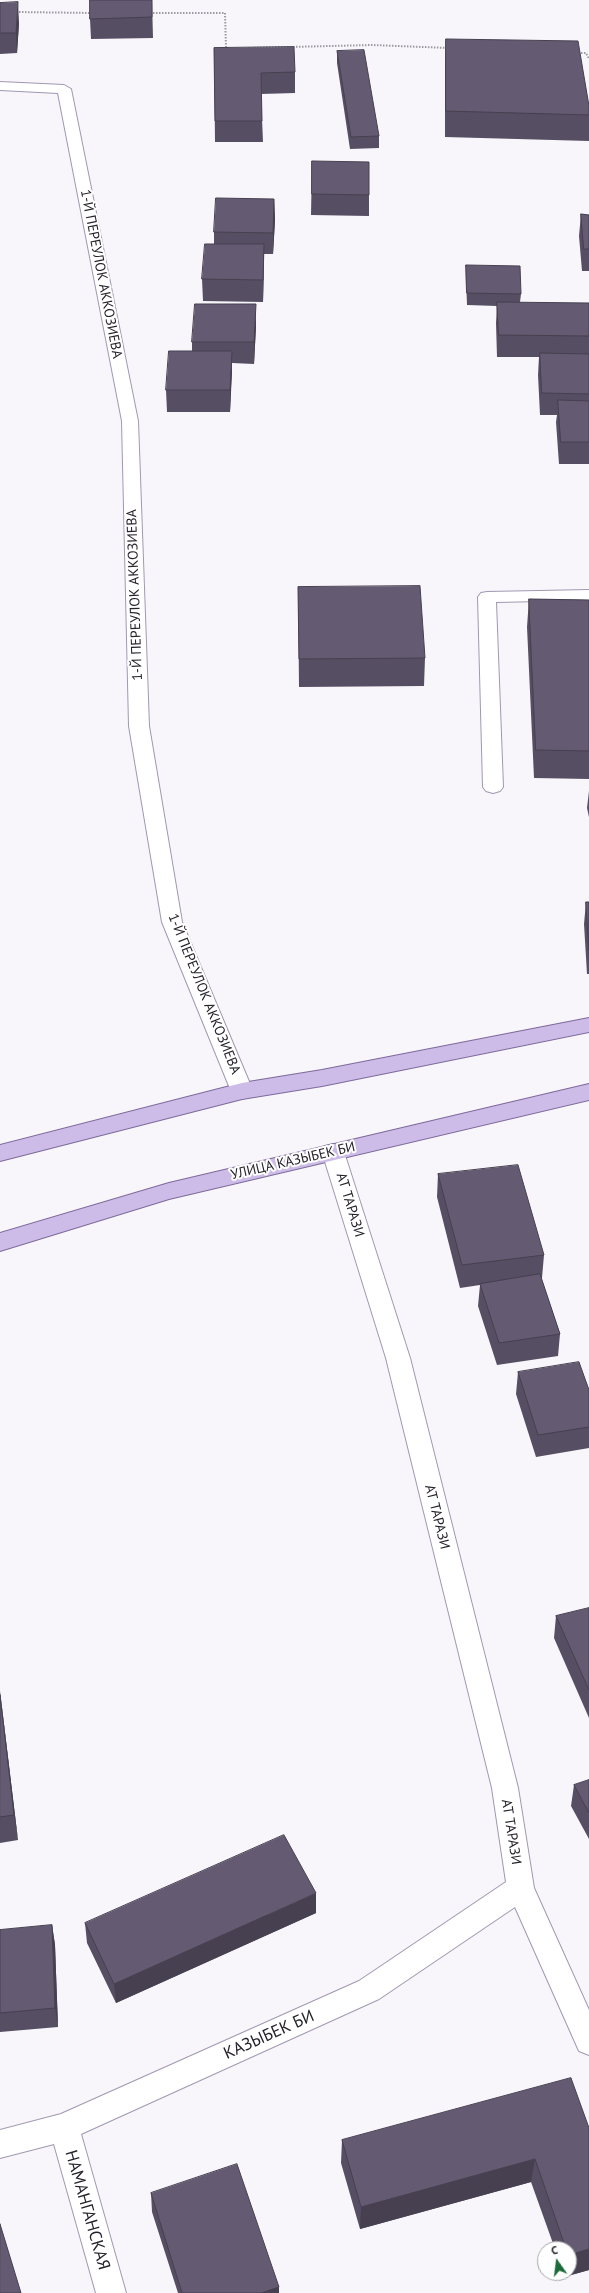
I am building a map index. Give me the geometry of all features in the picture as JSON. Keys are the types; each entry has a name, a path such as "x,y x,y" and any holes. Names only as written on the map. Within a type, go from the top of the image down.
{"main road":[{"path":"0,1153 242,1092 322,1078 589,1025"},
{"name":"УЛИЦА КАЗЫБЕК БИ","path":"0,1242 169,1191 589,1092"}],"street":[{"name":"1-Й ПЕРЕУЛОК АККОЗИЕВА","path":"0,86 64,89 130,421 133,577 140,726 172,922 242,1092"},
{"path":"493,787 487,597 589,595"},
{"name":"АТ ТАРАЗИ","path":"333,1152 398,1358 505,1788 520,1888 589,2042"},
{"name":"КАЗЫБЕК БИ","path":"0,2144 64,2127 369,1990 520,1888"},
{"name":"НАМАНГАНСКАЯ","path":"64,2127 111,2293"}],"path":[{"path":"14,12 94,13"},
{"path":"148,13 225,13 226,48 234,48"},
{"path":"242,48 372,45 451,48"},
{"path":"578,53 586,53 589,59"}],"building":[{"path":"90,0 152,0 152,17 90,19"},
{"path":"18,2 16,33 0,33 0,3"},
{"path":"446,39 578,41 589,106 589,115 446,111"},
{"path":"294,47 295,72 261,73 262,121 215,121 214,48"},
{"path":"364,50 379,136 351,137 337,51"},
{"path":"312,161 369,162 369,195 312,194"},
{"path":"216,198 274,199 273,233 214,232"},
{"path":"581,214 589,215 589,249 584,249"},
{"path":"205,244 264,244 263,280 202,279"},
{"path":"466,265 520,266 521,294 467,293"},
{"path":"497,302 589,303 589,336 499,335"},
{"path":"195,304 256,304 254,342 192,342"},
{"path":"169,351 232,351 230,390 166,390"},
{"path":"540,353 589,354 589,394 542,393"},
{"path":"558,400 589,401 589,442 561,442"},
{"path":"420,586 425,658 299,659 298,587"},
{"path":"529,599 589,600 589,751 536,750"},
{"path":"586,902 589,902 589,950"},
{"path":"518,1165 544,1255 462,1265 438,1174"},
{"path":"540,1274 560,1334 499,1343 480,1284"},
{"path":"579,1362 589,1390 589,1427 538,1435 518,1372"},
{"path":"589,1608 589,1690 556,1616"},
{"path":"0,1695 14,1815 0,1817"},
{"path":"589,1780 589,1813 574,1785"},
{"path":"284,1835 316,1893 114,1984 85,1923"},
{"path":"52,1925 55,2008 0,2013 0,1930"},
{"path":"571,2078 589,2128 589,2249 577,2253 577,2241 563,2241 535,2159 361,2207 342,2140"},
{"path":"237,2164 279,2287 261,2293 182,2293 151,2193"},
{"path":"0,2224 21,2293 0,2293"}]}
